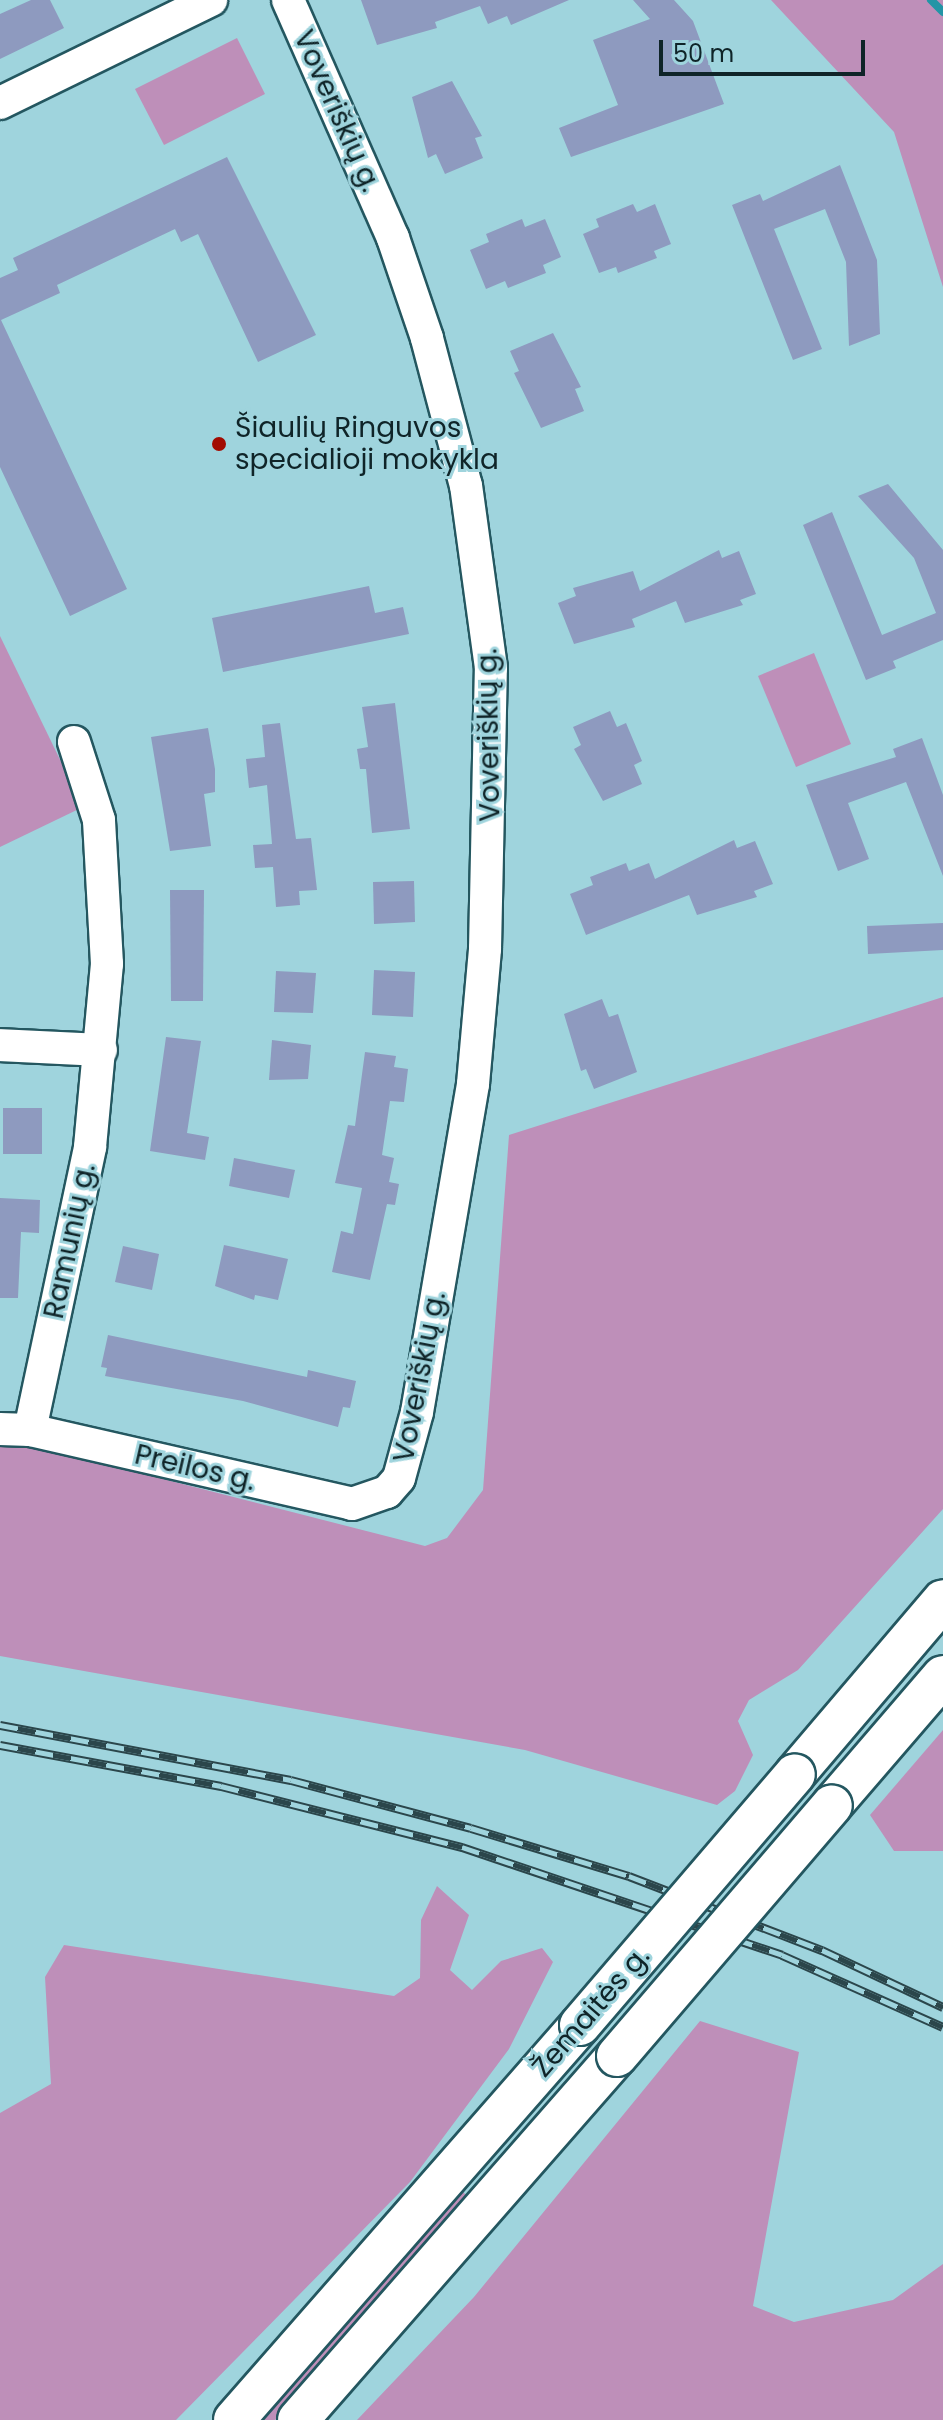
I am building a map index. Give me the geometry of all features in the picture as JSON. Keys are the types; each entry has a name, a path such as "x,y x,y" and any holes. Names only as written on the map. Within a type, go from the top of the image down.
{"main road":[{"name":"Žemaitės g.","path":"234,2420 580,2025 943,1600"},
{"name":"Žemaitės g.","path":"298,2420 617,2056 943,1676"}],"street":[{"name":"Voveriškių g.","path":"288,0 393,238 431,351 466,486 491,668 485,949 473,1084 417,1412 406,1459 387,1492"},
{"path":"0,103 204,1"},
{"name":"Ramunių g.","path":"15,1430 90,1147 101,1050 107,882 99,820 74,742"},
{"path":"0,1045 101,1050"},
{"name":"Preilos g.","path":"15,1430 352,1504 387,1492"}],"shaded area":[{"path":"771,0 943,0 943,287 894,132"},
{"path":"237,38 265,94 164,145 135,89"},
{"path":"0,636 83,807 0,847"},
{"path":"814,653 851,744 796,767 758,676"},
{"path":"943,997 943,1509 798,1670 749,1700 738,1721 753,1755 735,1791 717,1805 525,1750 0,1656 0,1443 26,1444 425,1546 447,1538 483,1490 509,1135"},
{"path":"943,1730 943,1851 894,1851 870,1815"},
{"path":"437,1886 469,1915 450,1970 472,1990 501,1961 542,1948 553,1962 509,2049 410,2182 176,2420 0,2420 0,2113 51,2084 45,1977 64,1945 394,1996 420,1978 421,1920"},
{"path":"700,2021 799,2052 753,2306 794,2322 893,2300 943,2264 943,2420 357,2420 474,2297"},
{"path":"461,2190 469,2198 349,2341 275,2420 257,2420"}],"building":[{"path":"31,0 50,0 64,28 0,59 0,14"},
{"path":"361,0 569,0 511,25 507,16 488,24 480,6 435,22 437,28 377,45"},
{"path":"633,0 674,0 693,21 724,104 571,157 559,128 618,105 593,40 650,19"},
{"path":"452,81 482,136 475,138 483,158 445,174 436,154 428,158 412,97"},
{"path":"227,157 316,335 258,362 198,234 181,242 175,229 57,285 60,293 1,320 127,589 70,616 0,467 0,278 18,270 13,258"},
{"path":"840,165 877,260 880,334 849,346 846,262 825,209 774,229 822,349 793,360 732,205 760,194 763,201"},
{"path":"633,204 637,212 655,204 671,244 654,251 657,258 618,273 616,267 599,273 583,234 599,227 596,219"},
{"path":"522,219 525,227 545,219 561,257 543,265 546,273 508,288 505,281 486,289 470,250 489,242 486,234"},
{"path":"553,333 581,387 575,389 584,411 541,428 514,373 519,371 510,351"},
{"path":"888,484 943,550 943,640 893,661 896,668 866,680 803,525 832,512 882,635 936,613 914,558 858,496"},
{"path":"719,550 722,558 739,551 756,594 740,600 743,605 685,623 676,601 632,619 635,627 574,644 558,603 576,596 573,588 633,571 640,591"},
{"path":"369,586 375,613 403,607 409,634 223,672 212,618"},
{"path":"395,703 410,829 372,833 366,769 360,769 357,749 368,747 362,707"},
{"path":"610,711 617,727 626,723 642,761 634,765 642,784 603,801 574,749 581,745 573,727"},
{"path":"280,723 296,839 311,838 317,890 299,891 300,905 276,907 273,867 255,868 253,845 272,844 267,785 249,788 246,759 265,757 262,725"},
{"path":"208,728 215,769 215,792 204,794 211,846 170,851 151,737"},
{"path":"922,738 943,795 943,876 906,782 848,803 869,859 838,871 806,785 896,757 893,749"},
{"path":"734,840 737,848 755,841 773,884 754,891 757,897 697,915 689,895 586,935 570,894 593,885 590,877 626,863 629,871 649,863 655,879"},
{"path":"414,881 415,922 374,924 373,882"},
{"path":"170,890 204,890 203,1001 171,1001"},
{"path":"943,923 943,950 868,954 867,926"},
{"path":"374,970 415,972 413,1017 372,1015"},
{"path":"276,971 316,973 313,1013 274,1012"},
{"path":"602,999 609,1017 618,1014 637,1072 594,1089 586,1069 581,1071 564,1014"},
{"path":"166,1037 201,1041 187,1133 209,1137 205,1160 150,1151"},
{"path":"272,1040 311,1045 308,1079 269,1080"},
{"path":"365,1052 396,1056 394,1067 408,1069 404,1102 390,1101 382,1155 394,1158 389,1182 399,1184 395,1205 387,1204 370,1280 332,1272 341,1231 353,1234 362,1188 335,1183 348,1125 355,1126"},
{"path":"3,1108 42,1108 42,1154 3,1154"},
{"path":"234,1158 295,1170 289,1198 229,1186"},
{"path":"0,1198 40,1200 39,1233 21,1232 18,1298 0,1298"},
{"path":"224,1245 288,1259 278,1300 255,1295 254,1300 215,1286"},
{"path":"123,1246 159,1254 152,1290 115,1282"},
{"path":"108,1335 307,1377 308,1370 356,1381 350,1408 343,1407 338,1427 243,1401 105,1376 107,1368 101,1367"}],"waterway":[{"path":"931,0 943,12"}],"railway":[{"path":"0,1725 291,1780 471,1828 629,1876 822,1950 943,2007"},
{"path":"0,1745 221,1786 462,1847 782,1955 943,2027"}],"place":[{"name":"Šiaulių Ringuvos specialioji mokykla","path":"219,444"}]}
